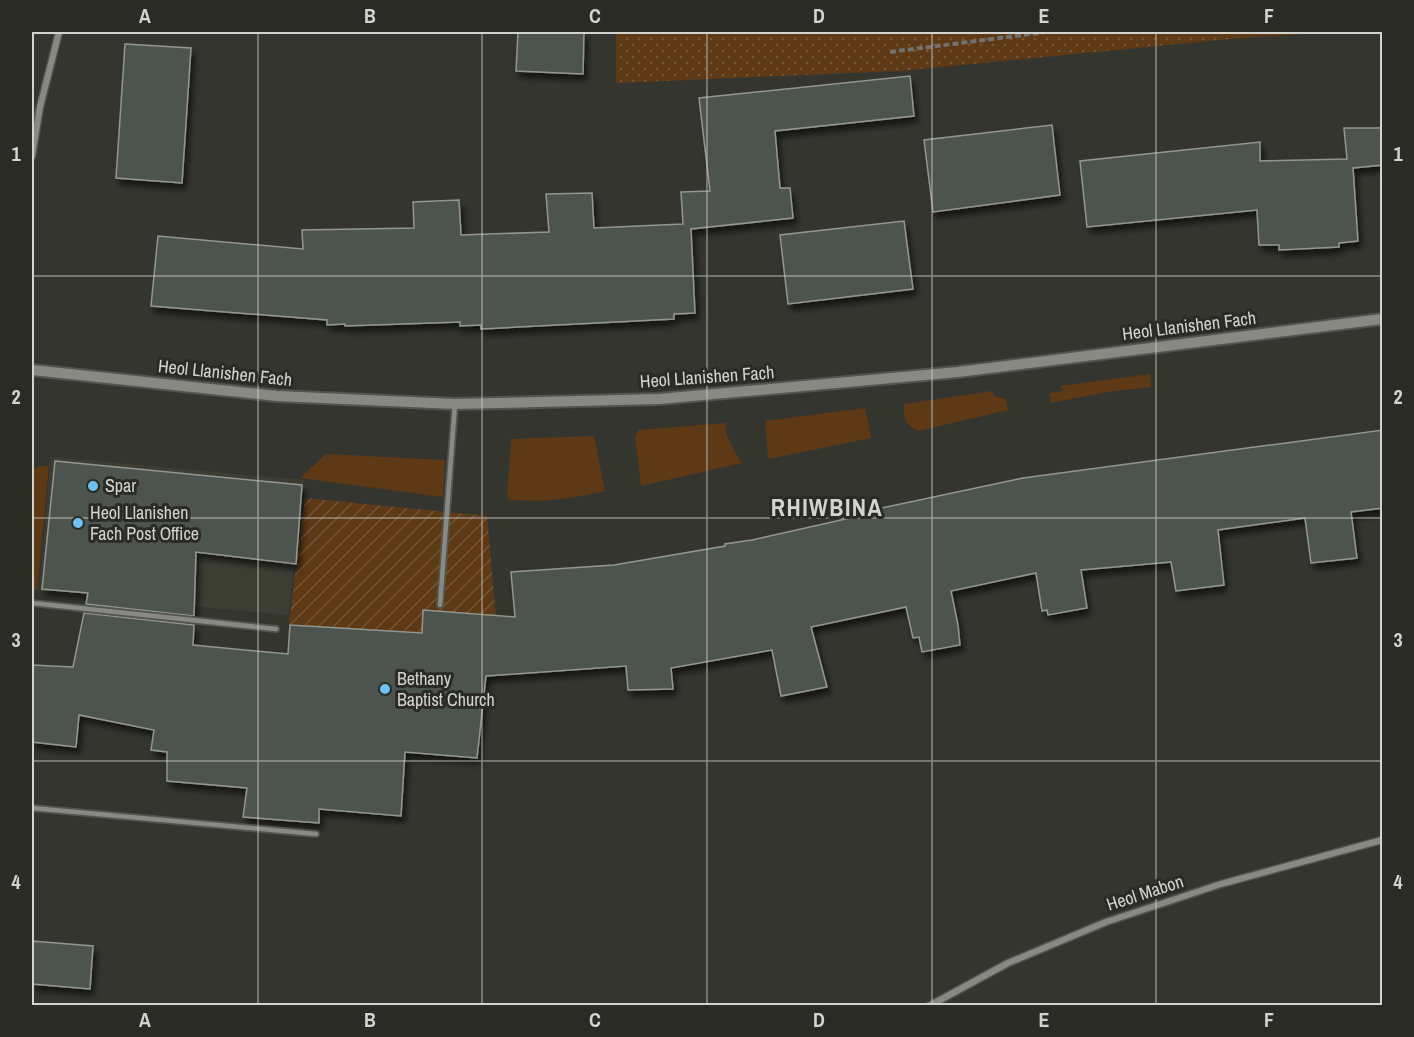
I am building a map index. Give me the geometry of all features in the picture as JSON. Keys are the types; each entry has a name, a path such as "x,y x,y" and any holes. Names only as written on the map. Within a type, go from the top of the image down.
{"street":[{"path":"32,156 40,107 59,32"},
{"name":"Heol Llanishen Fach","path":"32,370 277,396 455,404 659,399 934,374 1383,319"},
{"name":"Heol Mabon","path":"929,1005 1008,963 1106,922 1221,884 1383,840"}],"lane":[{"path":"440,605 455,404"},
{"path":"32,603 276,629"},
{"path":"32,808 316,834"}],"path":[{"path":"890,52 1046,32"}],"shaded area":[{"path":"616,32 1331,32 1230,39 900,71 616,83"},
{"path":"1150,374 1151,387 1107,392 1051,403 1050,393 1063,391 1060,386"},
{"path":"992,391 994,396 1006,399 1008,410 918,431 907,423 904,404"},
{"path":"865,408 871,438 768,459 765,421"},
{"path":"725,423 727,436 741,463 641,486 635,436 639,430"},
{"path":"594,436 605,491 544,501 507,499 511,439"},
{"path":"326,454 445,460 443,497 300,478"},
{"path":"51,457 304,480 288,615 39,592"},
{"path":"49,465 37,590 32,589 32,472 37,467"},
{"path":"305,498 487,516 498,642 289,624"}],"building":[{"path":"518,32 584,32 583,74 516,71"},
{"path":"125,44 191,48 182,183 116,178"},
{"path":"910,76 914,116 775,131 780,188 790,188 793,218 691,229 695,313 674,314 674,319 481,329 481,325 460,326 460,322 327,325 327,320 151,306 158,236 303,249 302,230 414,228 413,202 459,200 461,235 549,232 546,194 592,193 594,228 683,224 681,192 710,191 699,98"},
{"path":"1052,125 1060,195 933,212 924,140"},
{"path":"1344,128 1383,128 1383,165 1353,168 1358,241 1339,243 1339,247 1279,250 1279,245 1259,245 1257,210 1087,227 1080,161 1260,142 1260,161 1347,159"},
{"path":"904,221 913,289 788,304 780,235"},
{"path":"1383,430 1383,508 1351,512 1357,558 1311,563 1305,518 1218,530 1224,585 1176,591 1171,562 1081,570 1087,608 1048,615 1047,610 1042,611 1036,573 951,591 960,645 922,652 919,637 913,638 906,607 811,627 827,687 781,696 772,650 671,668 673,689 628,690 626,666 486,676 477,758 405,752 401,816 319,809 319,823 243,817 247,788 167,781 167,752 151,750 154,730 79,715 76,747 32,742 32,665 73,667 84,613 194,625 193,645 288,654 290,625 422,633 423,610 515,617 511,572 614,565 725,546 725,544 859,516 858,513 1023,478"},
{"path":"55,461 302,485 296,564 196,552 194,616 86,604 88,593 42,589"},
{"path":"32,941 93,946 90,989 32,984"}],"place":[{"name":"Spar","path":"93,486"},
{"name":"Heol Llanishen Fach Post Office","path":"78,523"},
{"name":"Bethany Baptist Church","path":"385,689"}],"district":[{"name":"RHIWBINA","path":"827,508"}]}
